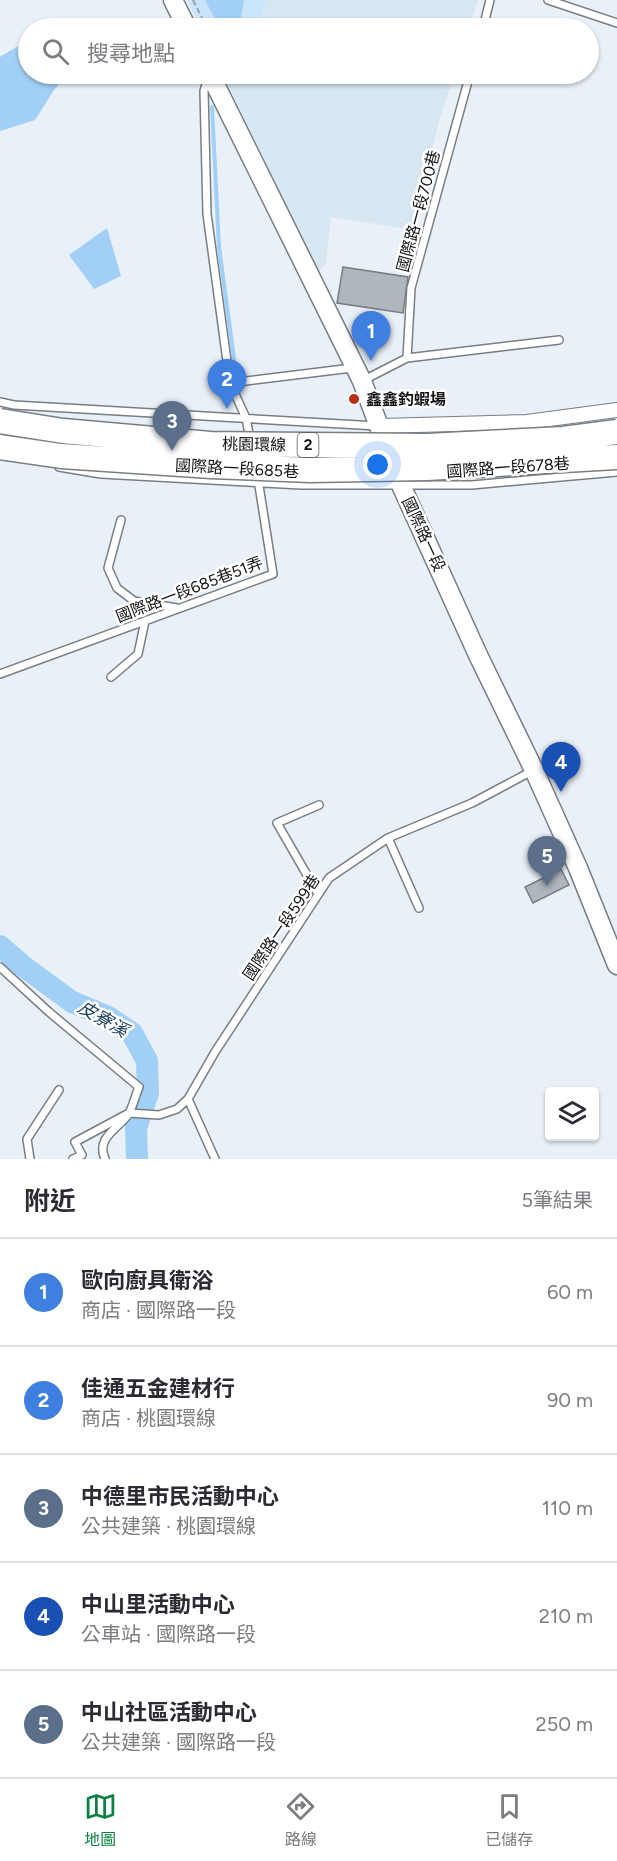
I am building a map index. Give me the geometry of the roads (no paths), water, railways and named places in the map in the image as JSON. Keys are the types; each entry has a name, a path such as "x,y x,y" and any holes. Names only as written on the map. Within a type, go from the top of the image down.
{"highway":[{"name":"桃園環線","path":"0,422 63,431 210,444 427,446 563,439 617,432"},
{"name":"桃園環線","path":"0,447 61,456 310,470 427,468 617,457"}],"street":[{"path":"173,0 182,18"},
{"name":"國際路一段","path":"215,84 359,374 401,485 478,655 534,770 578,868 617,965"},
{"path":"380,426 527,422 617,410"}],"lane":[{"path":"486,18 490,0"},
{"path":"548,0 617,23"},
{"path":"206,84 204,91 207,214 230,383 246,418 253,450"},
{"name":"國際路一段700巷","path":"407,358 411,288 467,84"},
{"path":"230,383 359,374 407,358 559,340"},
{"path":"0,402 14,405 380,426"},
{"name":"國際路一段685巷51弄","path":"0,674 273,574 255,461"},
{"name":"國際路一段685巷","path":"56,467 101,474 259,483 401,485"},
{"name":"國際路一段678巷","path":"401,485 472,485 617,472"},
{"path":"121,520 108,568 117,588 134,601 180,609"},
{"path":"111,676 138,654 145,621"},
{"name":"國際路一段599巷","path":"188,1100 215,1052 329,878 388,838 472,803 534,770"},
{"path":"318,894 277,824 320,805"},
{"path":"388,838 419,908"},
{"path":"0,967 49,1012 139,1087 129,1113 105,1138 102,1151 105,1159"},
{"path":"30,1159 27,1139 59,1090"},
{"path":"73,1159 82,1155 75,1142 129,1113 159,1114 177,1109 188,1100 215,1159"}],"waterway":[{"path":"212,107 219,247 235,366"},
{"name":"皮寮溪","path":"0,946 72,1002 108,1017 132,1033 147,1061 148,1093 136,1128 137,1159"}],"place":[{"name":"歐向廚具衛浴","path":"371,361"},
{"name":"鑫鑫釣蝦場","path":"354,399"},
{"name":"佳通五金建材行","path":"227,409"},
{"name":"中德里市民活動中心","path":"172,451"},
{"name":"中山里活動中心","path":"561,792"},
{"name":"中山社區活動中心","path":"547,886"}]}
